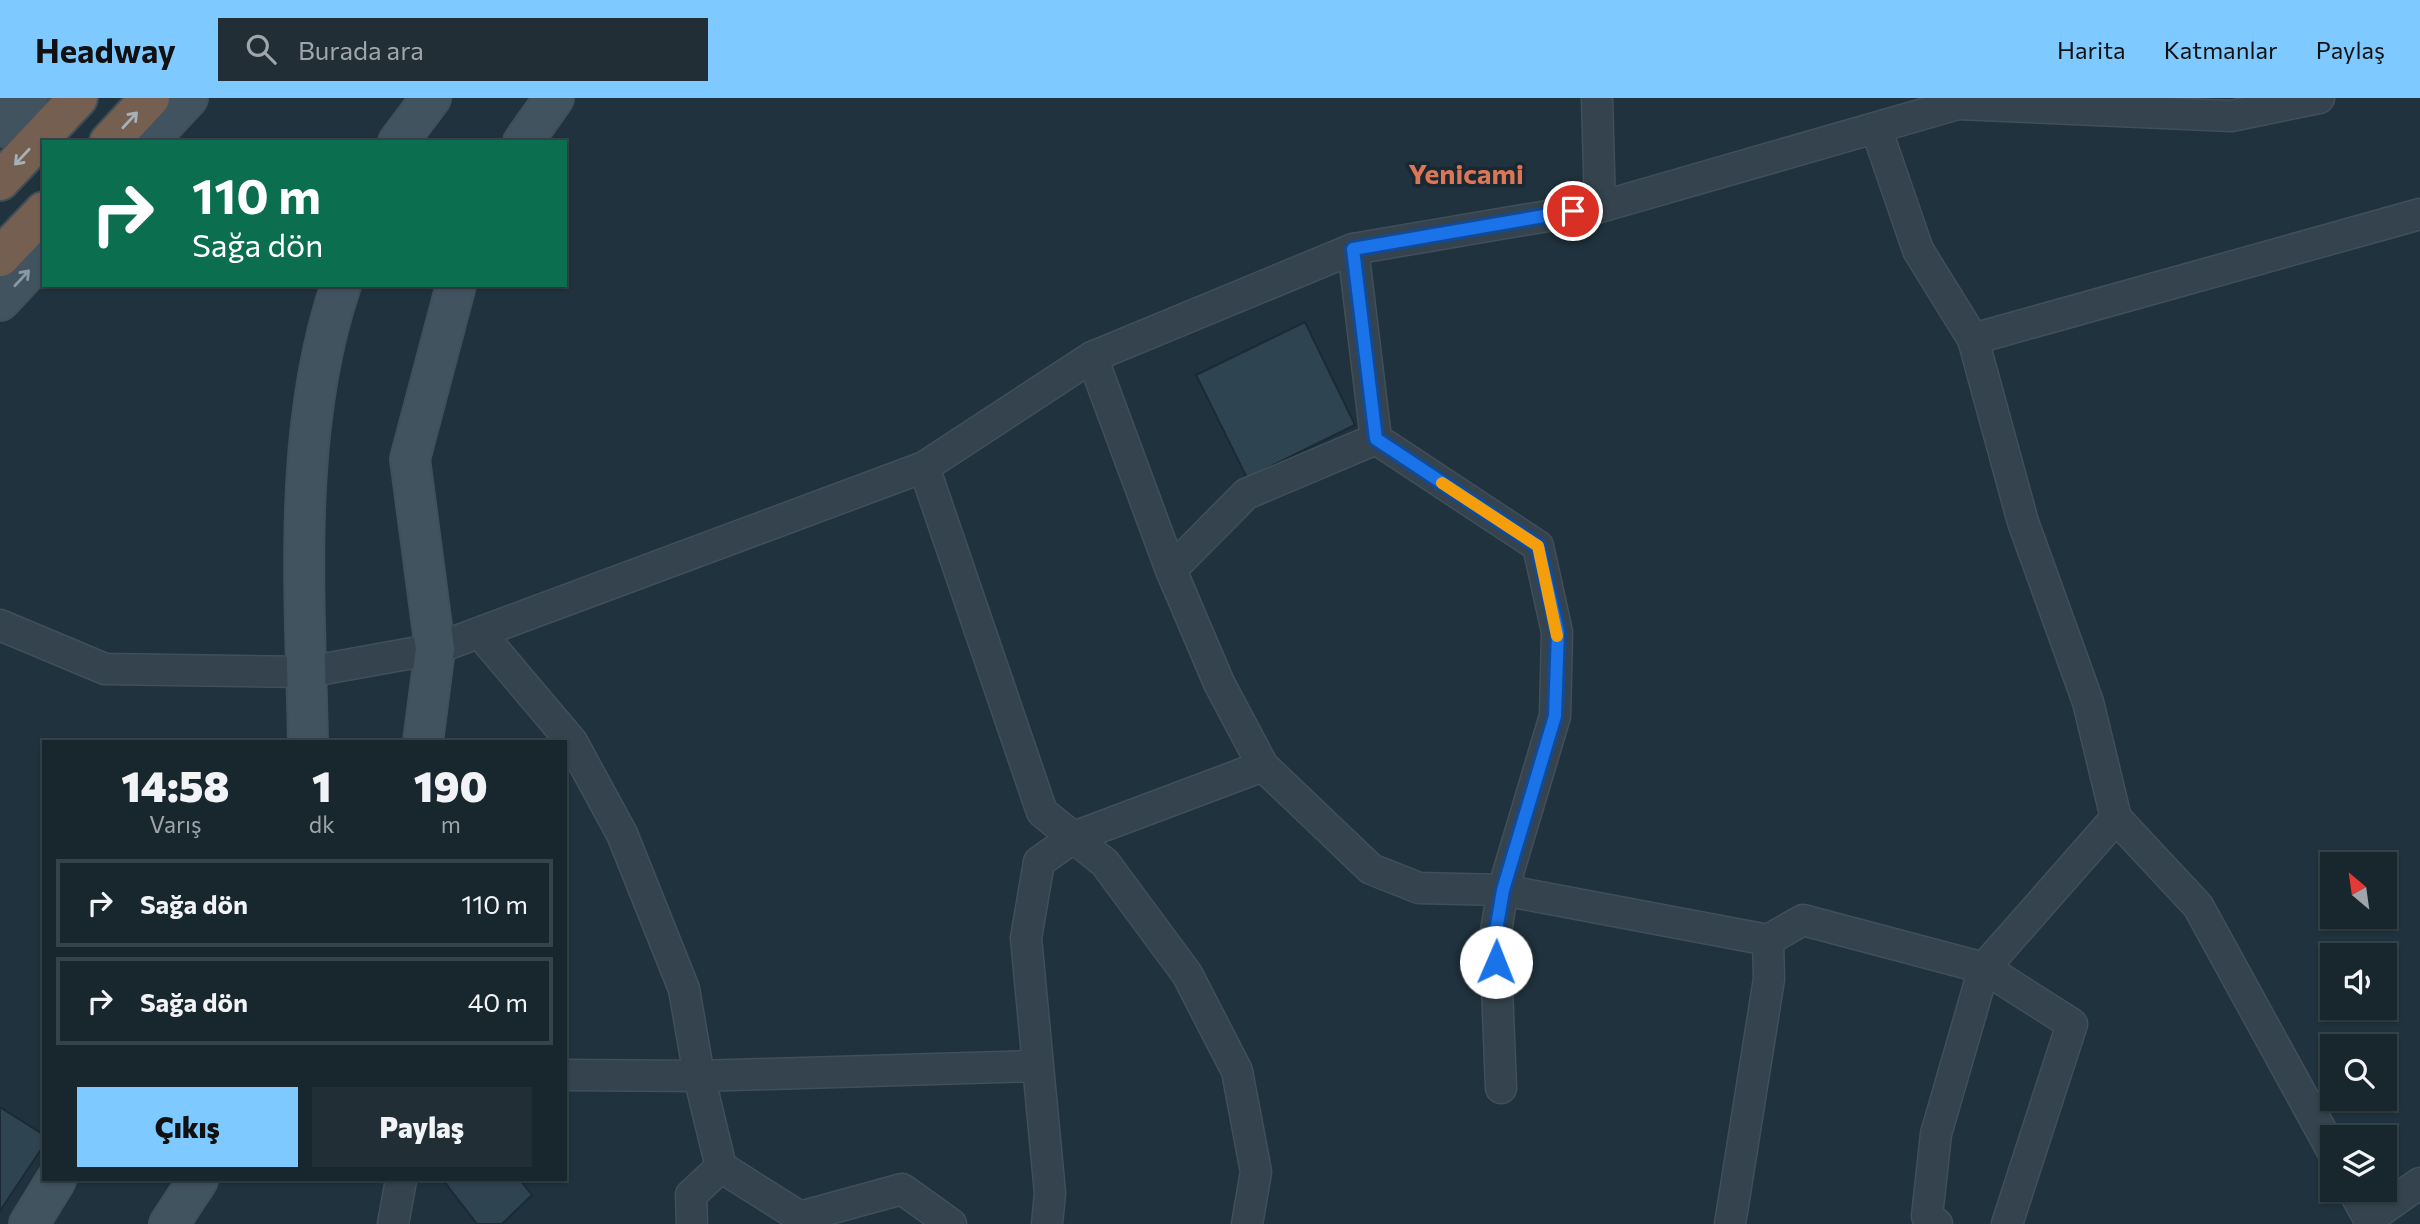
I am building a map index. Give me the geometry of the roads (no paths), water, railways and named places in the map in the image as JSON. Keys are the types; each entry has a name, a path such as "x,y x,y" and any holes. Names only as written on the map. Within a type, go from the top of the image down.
{"highway":[{"path":"0,181 78,98"},
{"path":"111,140 150,98"},
{"path":"0,257 42,213"}],"street":[{"path":"0,127 28,98"},
{"path":"149,140 188,98"},
{"path":"400,140 431,98"},
{"path":"524,140 554,98"},
{"path":"1598,98 1600,207"},
{"path":"0,625 105,669 307,672 435,649 924,467 1091,357 1353,249 1600,207 1962,101 2231,116 2319,98"},
{"path":"1876,128 1918,250 1973,339 2023,522 2088,702 2116,818 2198,906 2320,1128"},
{"path":"1973,339 2420,214"},
{"path":"1353,249 1376,439 1538,546 1558,632 1555,716 1503,890 1495,937 1501,1088"},
{"path":"0,301 42,256"},
{"path":"308,740 306,480 326,332 340,287"},
{"path":"423,740 435,649 410,459 455,287"},
{"path":"1091,357 1171,570 1219,683 1263,766 1371,869 1419,888 1503,890 1768,940 1803,920 1984,968 2072,1024 2007,1224"},
{"path":"1171,570 1246,494 1376,439"},
{"path":"924,467 1042,812 1105,863 1187,974 1237,1072 1256,1172 1247,1224"},
{"path":"480,633 572,742 622,834 684,989 699,1076 721,1167 800,1217 902,1189 951,1224"},
{"path":"1046,1224 1050,1193 1026,938 1039,862 1073,837 1263,766"},
{"path":"1937,1224 1927,1216 1936,1134 1984,968 2116,818"},
{"path":"1730,1224 1769,979 1768,940"},
{"path":"567,1075 699,1076 1037,1066"},
{"path":"692,1224 691,1195 721,1167"},
{"path":"29,1224 55,1181"},
{"path":"169,1224 197,1181"},
{"path":"393,1224 401,1181"},
{"path":"2397,1199 2420,1183"},
{"path":"2360,1202 2369,1219 2393,1202"}],"district":[{"name":"Yenicami","path":"1466,174"}]}
